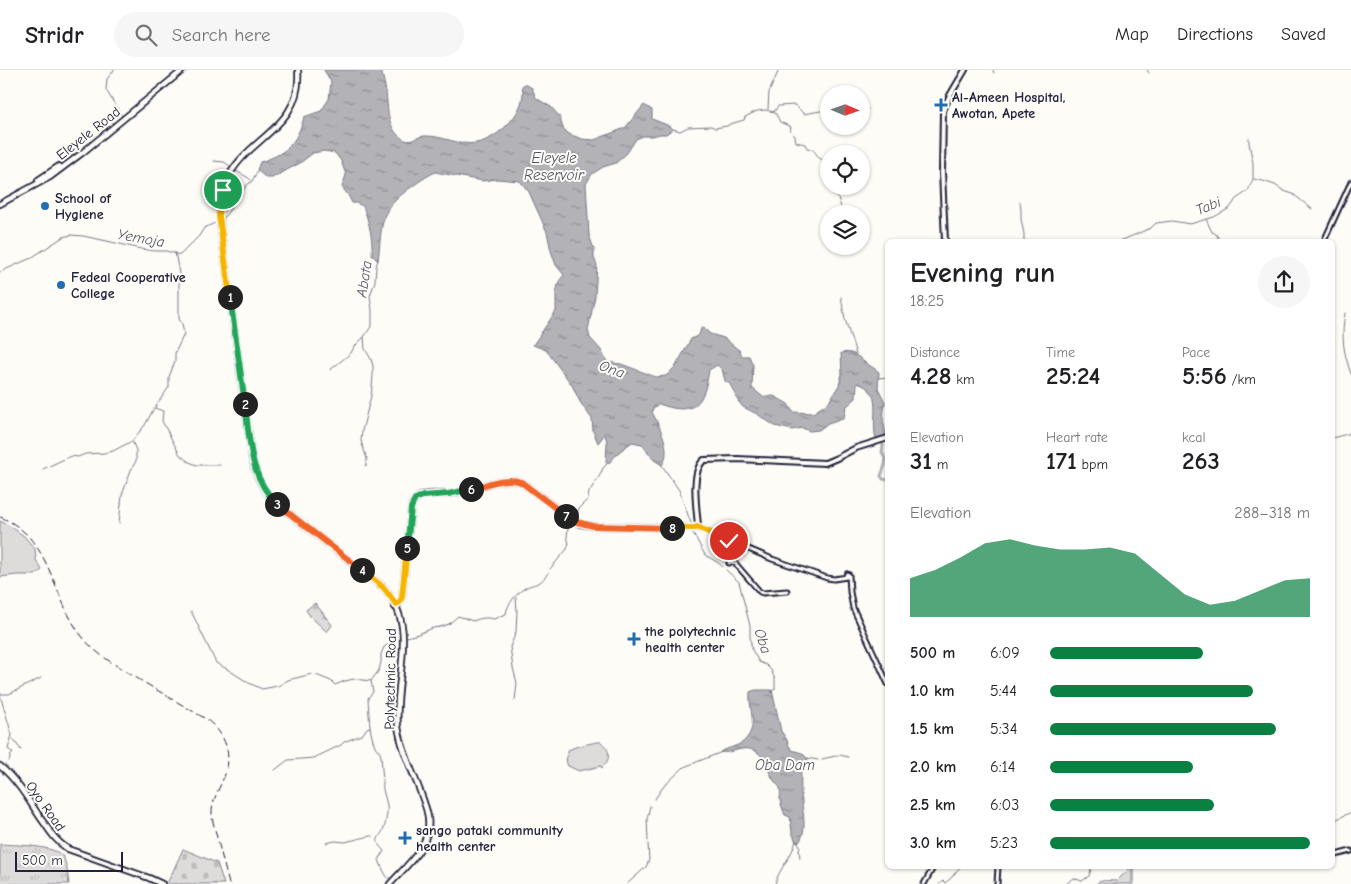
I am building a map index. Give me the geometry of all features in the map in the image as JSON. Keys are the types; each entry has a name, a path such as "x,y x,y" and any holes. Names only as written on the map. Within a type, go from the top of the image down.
{"main road":[{"name":"Eleyele Road","path":"0,203 49,175 125,117 182,70"},
{"name":"Polytechnic Road","path":"297,70 295,89 289,108 280,120 240,157 224,182 218,204 218,222 252,463 256,478 269,498 376,584 396,605 400,619 402,637 397,727 400,744 427,812 429,822 427,839 389,884"},
{"path":"945,239 942,112 965,70"},
{"path":"396,605 402,593 411,508 418,497 455,493 504,480 512,480 521,482 574,521 593,526 696,528 697,481 699,466 704,460 737,459 825,463 856,448 885,438"},
{"name":"Oyo Road","path":"0,766 18,785 60,844 68,849 156,884"},
{"name":"Oyo Road","path":"0,770 16,787 60,847 72,854 149,878 162,884"},
{"name":"Polytechnic Road","path":"416,785 426,818 427,839"}],"street":[{"path":"1325,239 1351,182"},
{"path":"697,527 827,578 847,577 853,608 885,677"},
{"path":"729,541 731,557 729,563 735,563 761,593 787,591"},
{"path":"1335,855 1351,851"},
{"path":"924,884 932,869"},
{"path":"997,869 997,884"}],"green space":[{"path":"0,521 24,536 35,549 36,560 42,570 35,575 0,577"},
{"path":"315,603 332,625 327,632 306,610"},
{"path":"601,742 607,748 609,755 602,768 601,766 579,771 568,766 566,761 568,750"},
{"path":"0,844 34,846 59,853 65,863 69,884 0,884"},
{"path":"183,849 217,863 224,884 167,884"},
{"path":"1129,869 1132,870 1132,884 1096,884 1103,881 1117,881"}],"water":[{"name":"Eleyele Reservoir","path":"324,70 381,70 391,124 401,138 409,141 427,136 470,144 485,141 502,130 510,122 521,104 522,86 525,84 532,88 536,98 551,107 559,116 563,128 569,134 582,139 594,140 625,128 644,105 652,110 652,119 673,129 666,134 643,136 636,139 627,153 616,163 603,167 592,174 586,184 589,235 597,265 595,296 588,330 590,338 601,350 607,362 621,364 656,377 666,376 676,366 691,339 699,335 702,326 710,334 724,338 740,351 742,356 749,356 753,365 752,388 763,397 774,396 788,404 793,412 813,413 829,402 839,385 842,374 841,353 851,353 879,372 878,388 885,402 883,419 885,436 876,439 874,398 866,387 857,383 856,398 846,407 844,418 828,423 819,430 810,431 802,428 792,430 775,426 743,407 730,384 725,381 722,369 717,365 709,370 704,391 696,405 681,409 659,404 653,408 652,412 666,445 665,459 662,465 654,460 642,444 632,442 609,463 606,463 607,442 605,434 598,443 593,431 592,419 580,402 572,385 546,350 533,345 556,311 556,293 559,281 564,275 556,265 547,232 529,192 520,181 497,179 483,181 435,172 429,175 402,195 387,211 382,228 378,261 372,255 370,230 363,206 352,203 342,187 346,175 341,161 335,153 324,151 313,153 300,163 272,178 266,178 257,170 260,162 284,151 294,141 304,117 321,111 329,99 331,82"},
{"name":"Oba Dam","path":"755,690 772,690 781,731 792,750 802,753 808,759 806,764 801,766 804,827 800,841 796,842 792,832 790,817 785,815 780,800 780,788 759,753 750,749 720,752 740,744 748,736 752,724 750,692"}],"waterway":[{"path":"114,70 107,79 106,90 122,116"},
{"path":"768,109 769,92 779,70"},
{"path":"673,129 680,131 688,127 711,126 715,128 727,126 744,120 745,117 757,111 766,110 774,112 778,106 795,105 804,114 820,111"},
{"path":"774,112 780,122 791,127 790,131 795,136 796,142 805,144 807,148 814,151 820,158"},
{"name":"Tabi","path":"1125,239 1151,228 1156,223 1172,221 1190,224 1214,217 1230,208 1236,199 1248,191 1253,179 1253,163 1249,138"},
{"path":"214,161 224,162 230,166"},
{"name":"Yemoja","path":"221,222 258,170"},
{"path":"236,171 251,180"},
{"path":"1254,179 1275,185 1293,194 1312,209"},
{"path":"837,195 840,205"},
{"path":"1020,202 1024,239"},
{"path":"1206,219 1212,232 1219,239"},
{"name":"Yemoja","path":"0,272 31,258 63,237 71,235 180,255 199,236 204,228 215,223"},
{"path":"43,469 71,456 78,457 85,454 113,451 132,441 145,425 169,387 169,377 175,361 175,353 184,334 179,319 179,273 175,252"},
{"name":"Abata","path":"366,466 367,459 361,441 371,396 373,366 365,349 364,337 372,325 370,296 375,281 378,259"},
{"path":"841,297 845,319 856,354"},
{"path":"1345,313 1344,344 1351,374"},
{"path":"330,370 351,353 364,337"},
{"name":"Tabi","path":"878,378 885,377"},
{"path":"155,408 163,411 162,421 180,455 197,465 220,465"},
{"path":"1335,437 1351,433"},
{"name":"Ona","path":"882,438 882,452 885,459"},
{"path":"119,523 122,495 136,461 136,450 132,441"},
{"path":"550,569 567,549 569,543 567,537 568,528 576,519 579,508 588,499 589,492 608,463"},
{"name":"Oba","path":"661,464 679,490 692,526"},
{"name":"Ona","path":"885,466 881,476 885,479"},
{"name":"Oba","path":"692,531 705,555 723,567"},
{"name":"Oba","path":"726,570 739,582 750,626 752,650 759,662 771,670 775,679 775,689 771,692"},
{"path":"407,637 449,624 458,616 473,621 484,618 494,619 506,614 510,603 519,593 525,588 540,582 548,573"},
{"path":"515,700 517,683 510,647 516,632 516,598"},
{"path":"191,611 216,663 249,683 262,689 278,686 288,680 312,674"},
{"path":"389,879 384,873 379,860 384,851 378,844 378,839 385,826 387,809 383,790 381,756 375,746 370,729 368,698 373,692 371,681 379,670 384,647 396,640"},
{"path":"316,675 331,681 335,685 354,679 371,681"},
{"path":"0,694 9,694 41,678"},
{"path":"0,695 12,735 8,749 13,753 9,761"},
{"path":"362,735 370,727"},
{"path":"275,770 288,760 314,758 361,735"},
{"path":"13,739 21,750"},
{"path":"655,799 663,787 684,767 722,752"},
{"path":"822,759 840,755 848,757"},
{"path":"807,758 818,760"},
{"path":"648,841 647,819 650,806"},
{"path":"1335,820 1351,812"},
{"path":"326,843 335,841 345,842 373,836"},
{"name":"Oba","path":"775,884 796,840"},
{"path":"797,842 800,845 800,858"},
{"path":"627,884 646,867 649,860 648,844"},
{"path":"939,884 943,881 945,883 958,869"},
{"path":"1066,884 1073,878 1082,881 1089,876 1091,869"},
{"name":"Ona","path":"1132,884 1134,869"}],"railway":[{"path":"0,517 18,527 42,555 74,624 91,646 118,667 206,719 218,730 225,744 228,758 225,774 214,800 212,818 229,884"}],"place":[{"name":"Al-Ameen Hospital, Awotan, Apete","path":"941,105"},
{"name":"School of Hygiene","path":"45,206"},
{"name":"Fedeal Cooperative College","path":"61,285"},
{"name":"the polytechnic health center","path":"634,639"},
{"name":"sango pataki community health center","path":"405,838"}],"route":[{"path":"223,190 219,212 221,231 252,458 258,478 277,504 379,583 396,604 400,602 402,597 411,508 415,499 425,495 464,492 504,480 521,482 540,498 581,524 657,528 697,527 729,541"}]}
